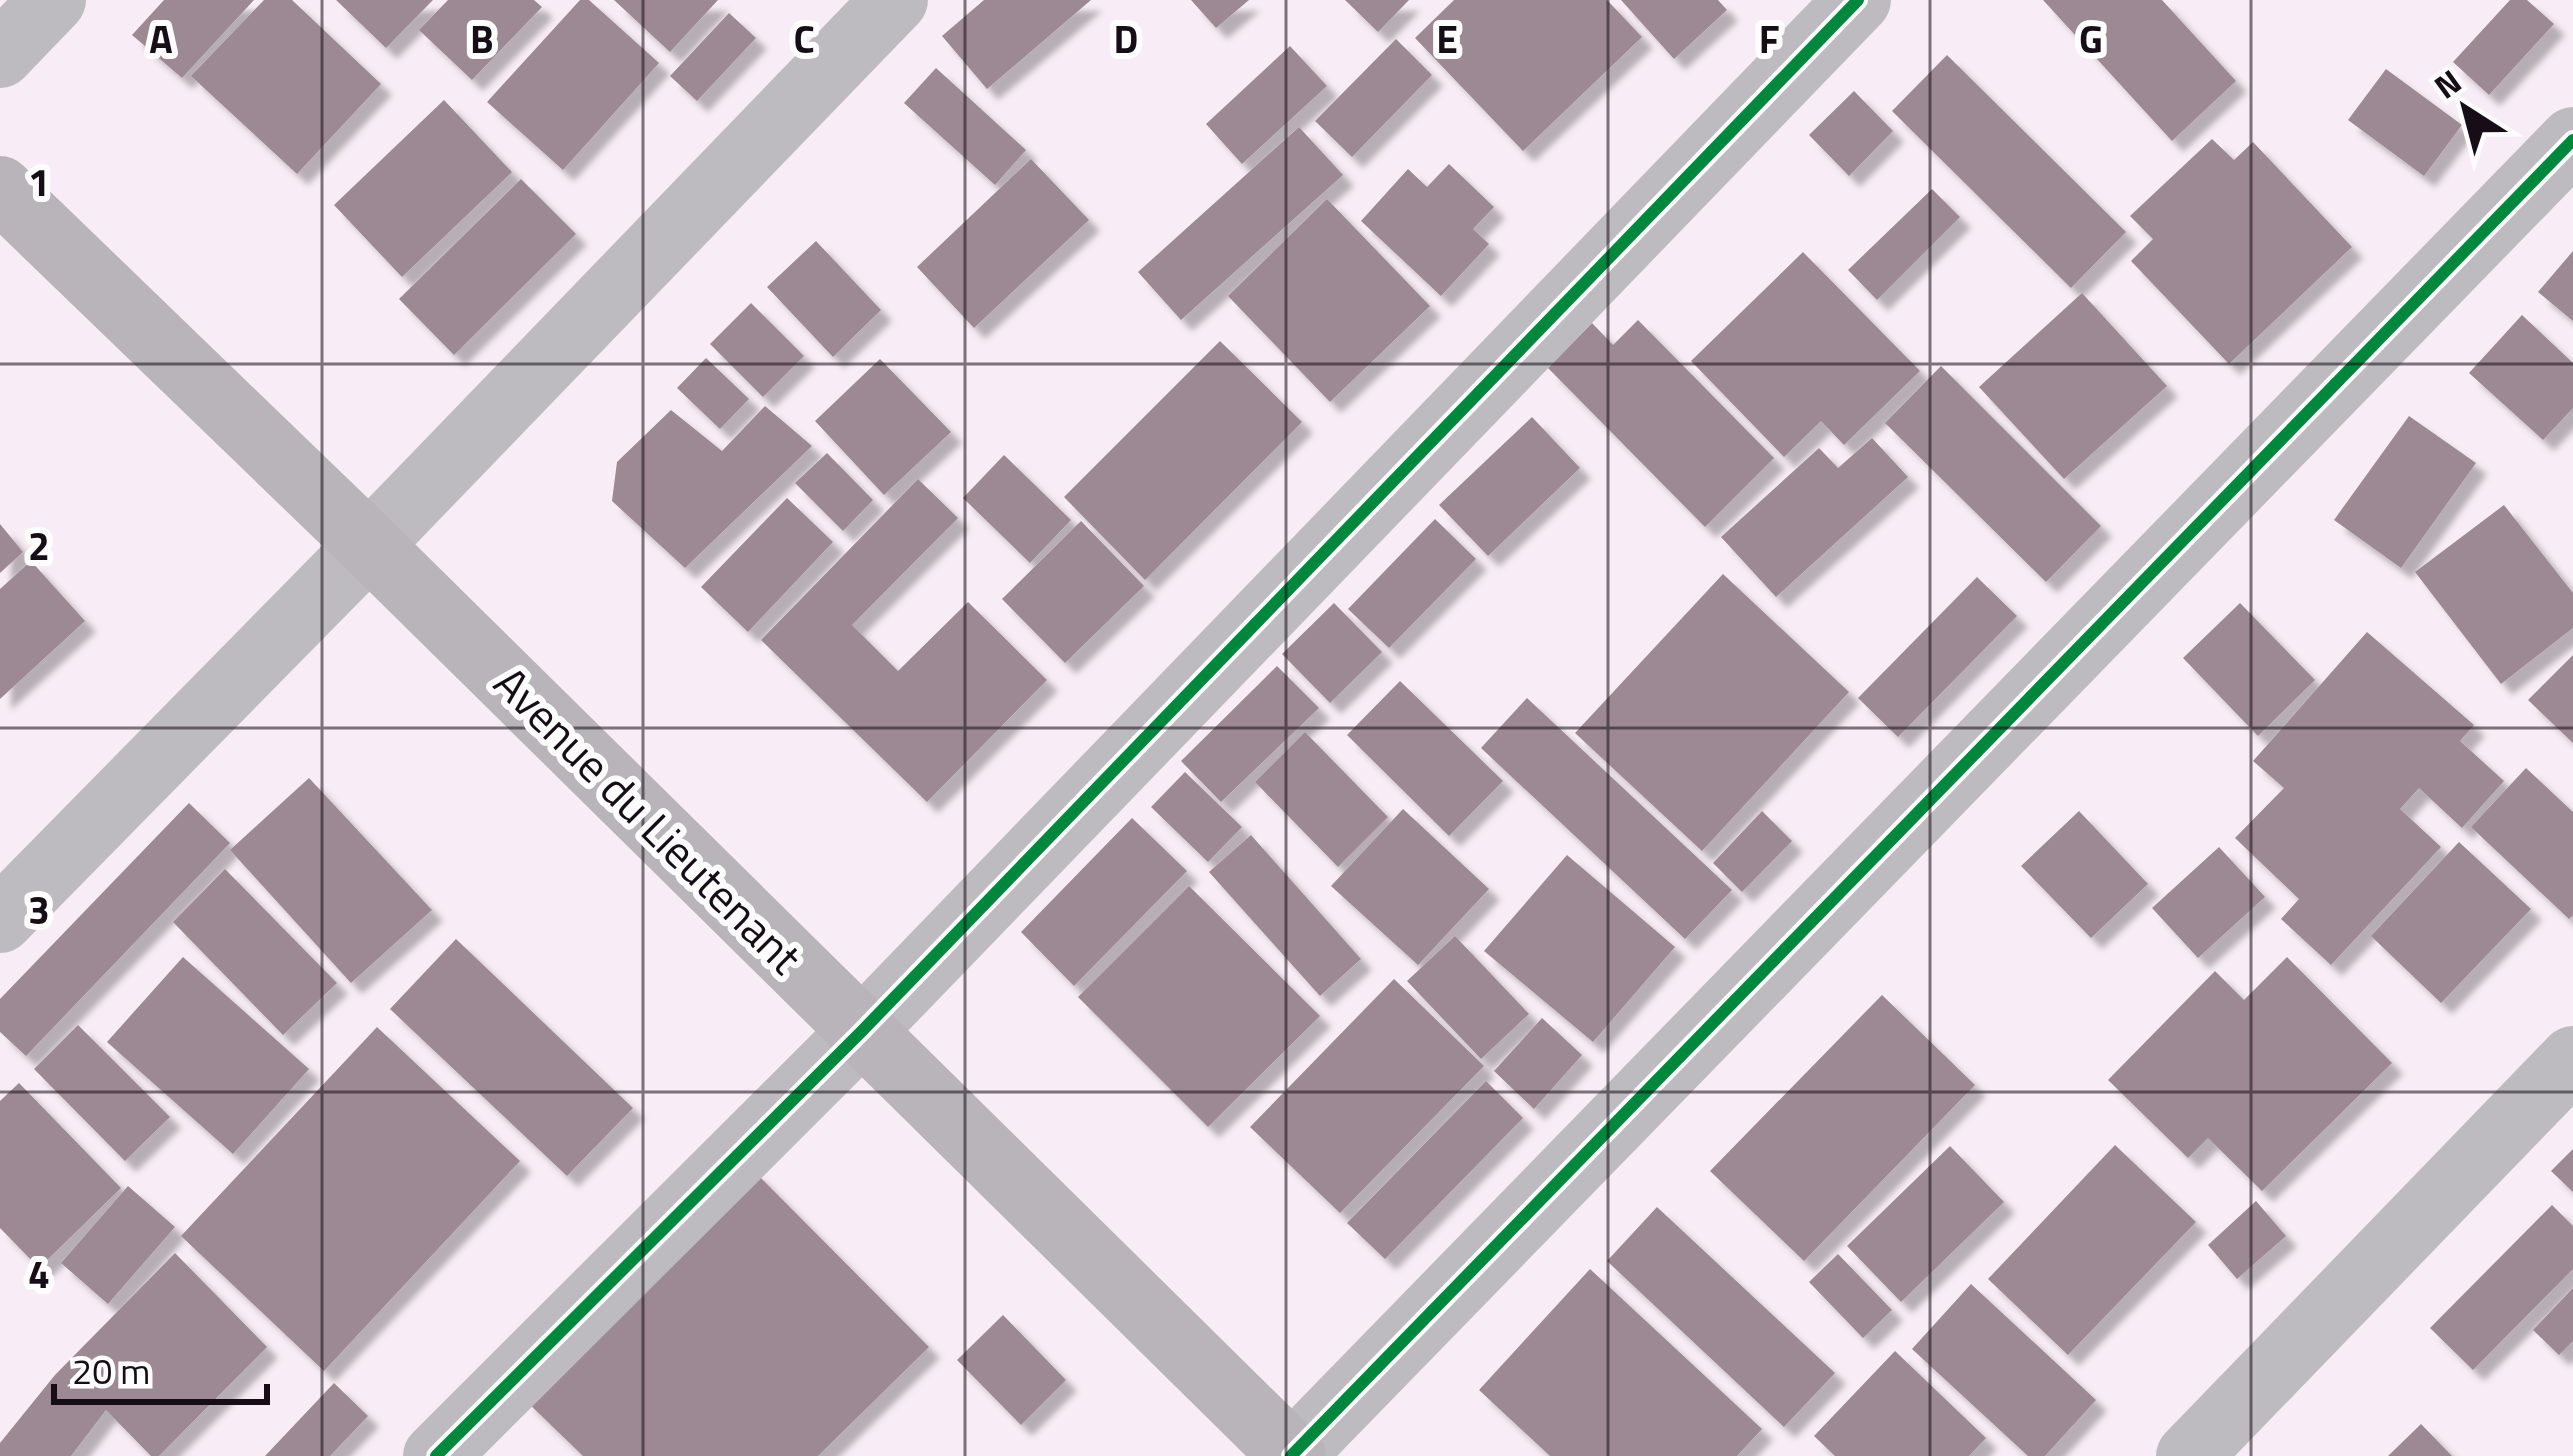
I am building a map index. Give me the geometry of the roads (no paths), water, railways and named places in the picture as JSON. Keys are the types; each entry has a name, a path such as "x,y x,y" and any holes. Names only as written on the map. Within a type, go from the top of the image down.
{"main road":[{"name":"Avenue du Lieutenant","path":"0,189 370,545 1292,1456"}],"street":[{"path":"0,55 53,0"},
{"path":"0,920 370,545 895,0"},
{"path":"436,1456 862,1031 1858,0"},
{"path":"1292,1456 2573,140"},
{"path":"2189,1456 2573,1059"}]}
